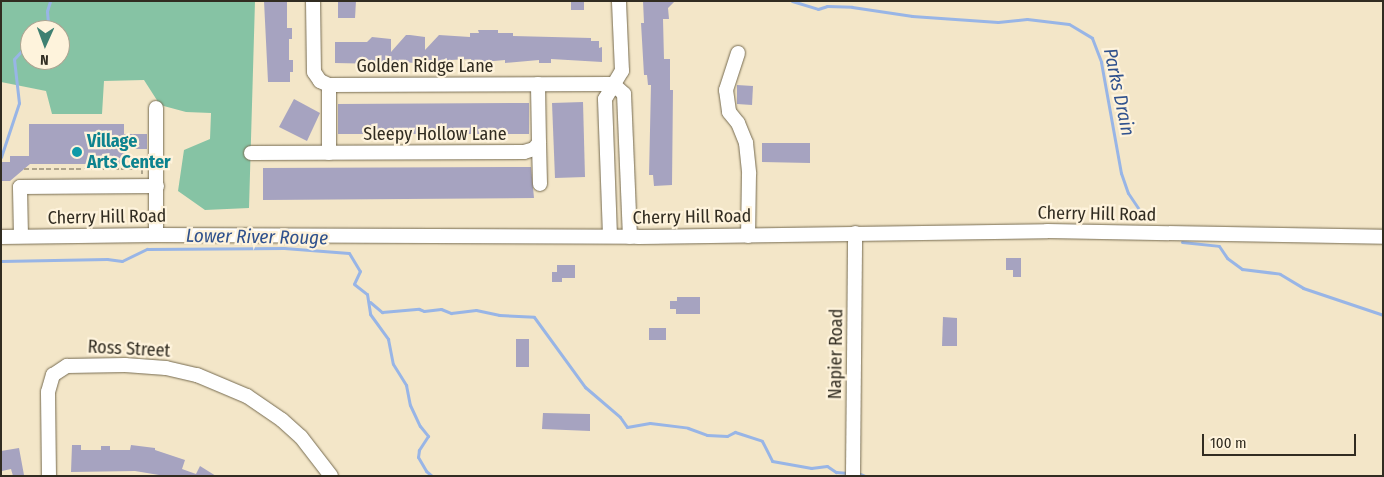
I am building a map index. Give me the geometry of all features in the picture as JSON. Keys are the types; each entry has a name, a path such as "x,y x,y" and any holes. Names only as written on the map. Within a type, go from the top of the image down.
{"street":[{"path":"314,1 314,72 320,81 329,85 329,153"},
{"path":"610,236 605,99 622,71 620,1"},
{"path":"738,53 726,90 729,112 738,123 746,143 750,187 748,236"},
{"path":"538,84 540,184"},
{"path":"613,84 624,94 630,237"},
{"name":"Golden Ridge Lane","path":"329,85 613,84"},
{"path":"156,108 156,235"},
{"name":"Sleepy Hollow Lane","path":"251,153 524,152 534,150 539,143"},
{"path":"607,154 627,153"},
{"path":"21,236 20,186 157,186"},
{"name":"Cherry Hill Road","path":"1,237 156,235 630,237 1047,231 1383,238"},
{"name":"Napier Road","path":"853,476 855,233"},
{"name":"Ross Street","path":"49,476 48,392 53,375 61,368 67,366 117,365 150,366 181,371 215,381 247,396 291,428 331,476"}],"path":[{"path":"24,169 142,169 142,177"}],"green space":[{"path":"1,1 255,1 249,208 205,210 178,191 184,150 210,139 211,113 186,112 160,105 144,80 104,81 102,114 52,114 46,91 1,82"}],"building":[{"path":"264,1 287,1 287,28 292,28 292,39 289,39 289,60 293,60 293,72 290,72 290,82 268,82"},
{"path":"338,1 356,1 355,18 338,18"},
{"path":"571,1 584,1 584,10 571,10"},
{"path":"643,1 675,1 668,8 669,19 663,19 664,59 670,59 670,90 673,90 672,185 654,186 653,175 649,175 651,85 648,85 647,75 644,75 641,23 644,23"},
{"path":"478,30 498,30 498,33 513,33 513,36 591,38 591,41 599,41 599,48 602,47 602,62 551,59 551,63 539,63 539,60 505,63 505,60 471,63 471,59 450,60 450,63 437,63 437,60 416,60 416,63 382,61 382,64 335,63 335,42 367,42 372,37 391,39 391,52 406,35 410,35 425,37 425,50 439,35 470,37 470,33 479,33"},
{"path":"737,85 753,86 752,105 737,104"},
{"path":"294,99 320,113 307,141 279,127"},
{"path":"583,102 585,177 555,178 552,103"},
{"path":"529,103 529,134 338,134 338,104"},
{"name":"Village Arts Center","path":"29,124 124,124 124,134 147,134 147,149 125,149 126,164 30,164 10,181 1,181 1,162 10,162 10,156 29,156"},
{"path":"762,143 810,143 810,163 762,162"},
{"path":"531,167 534,198 263,200 263,168"},
{"path":"1006,258 1021,258 1021,277 1013,277 1013,270 1006,270"},
{"path":"557,265 575,265 575,278 562,278 562,282 552,282 552,272 557,272"},
{"path":"677,297 700,297 700,314 676,314 676,309 670,309 670,301 677,301"},
{"path":"943,317 957,318 957,346 942,346"},
{"path":"649,328 666,328 666,340 649,340"},
{"path":"516,339 529,339 529,367 516,367"},
{"path":"543,413 590,414 590,431 542,429"},
{"path":"72,445 81,445 81,450 101,450 101,446 110,446 110,450 130,450 131,445 155,448 155,450 185,460 182,469 196,474 200,466 216,476 165,476 135,471 71,472"},
{"path":"19,448 24,475 13,476 11,469 2,471 1,451"}],"waterway":[{"name":"Lower River Rouge","path":"48,20 47,11 50,1"},
{"name":"Parks Drain","path":"792,1 818,9 827,6 852,7 912,16 998,22 1027,19 1069,24 1092,38 1101,62 1121,173 1128,193 1142,214"},
{"name":"Lower River Rouge","path":"1,157 19,103 14,59 20,53"},
{"name":"Parks Drain","path":"1182,242 1219,246 1227,258 1242,269 1280,274 1303,288 1383,315"},
{"name":"Lower River Rouge","path":"1,261 107,259 122,261 147,249 284,248 349,253 360,271 354,284 367,294 370,314 388,339 393,364 406,385 410,405 420,426 428,436 419,450 418,457 426,471 432,476"},
{"path":"370,302 382,312 441,309 451,313 476,310 499,315 534,317 585,387 620,417 627,427 650,423 688,428 707,435 727,436 735,432 762,441 772,461 811,468 827,466 836,472 848,473"},
{"path":"860,474 865,476"}],"place":[{"name":"Village Arts Center","path":"77,152"}]}
